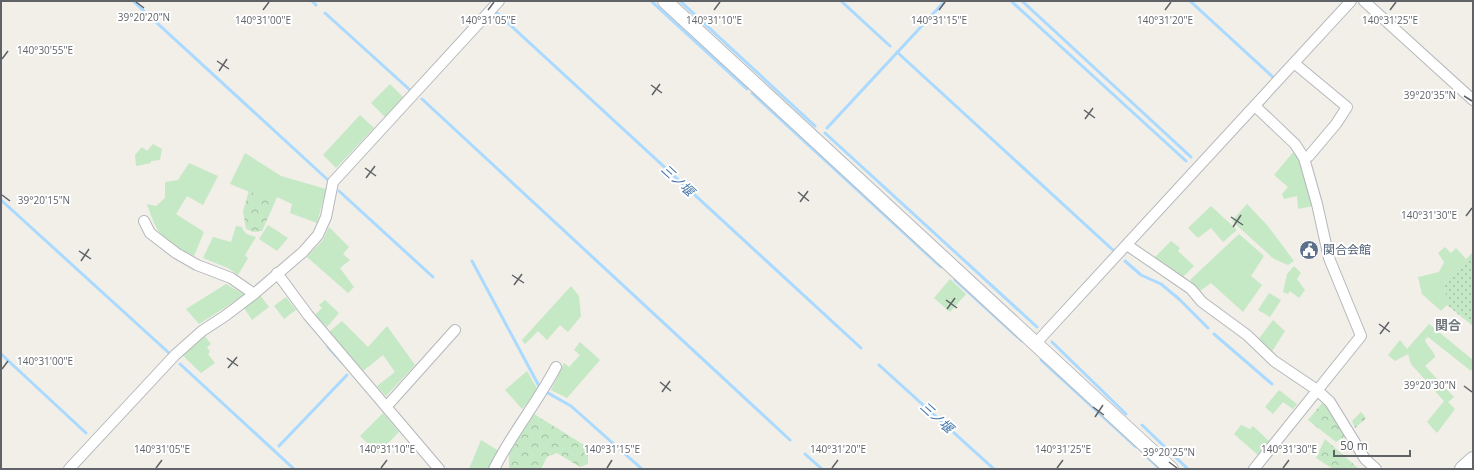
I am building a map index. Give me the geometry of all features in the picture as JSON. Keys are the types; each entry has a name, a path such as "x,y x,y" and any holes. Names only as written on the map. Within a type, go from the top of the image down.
{"street":[{"path":"69,469 175,355 202,331 225,316 292,263 318,235 326,217 333,182 499,1"},
{"path":"665,1 1171,469"},
{"path":"1036,343 1351,1"},
{"path":"1364,1 1473,100"},
{"path":"1294,63 1347,107 1336,124 1309,156 1304,158"},
{"path":"1254,469 1360,336 1329,258 1317,204 1304,158 1295,144 1255,106"},
{"path":"144,221 150,233 167,247 197,265 231,278 254,294"},
{"path":"1127,245 1179,280 1217,314 1247,334 1274,361 1317,390 1330,402 1365,459 1376,469"},
{"path":"277,274 296,297 308,315 387,406 439,469"},
{"path":"387,406 455,330"},
{"path":"494,469 518,425 546,386 556,367"},
{"path":"1462,469 1473,459"}],"green space":[{"path":"390,84 403,97 385,117 371,103"},
{"path":"360,115 374,128 336,168 323,155"},
{"path":"153,144 162,149 160,160 151,161 151,163 136,166 135,155 142,147 147,151"},
{"path":"1295,150 1299,156 1313,206 1298,209 1297,196 1284,199 1282,194 1288,187 1274,175"},
{"path":"245,153 281,176 326,189 317,223 290,213 292,204 277,197 275,202 230,184"},
{"path":"189,163 218,176 203,205 187,196 176,214 204,232 194,256 163,237 155,224 147,204 156,206 165,198 165,182 178,180"},
{"path":"249,191 275,202 262,231 254,232 246,229 243,211"},
{"path":"1247,204 1267,225 1294,261 1288,265 1274,259 1232,221"},
{"path":"1211,206 1237,230 1223,242 1211,228 1198,238 1188,228"},
{"path":"268,225 288,238 277,251 259,239"},
{"path":"236,226 242,227 245,233 256,237 245,255 248,258 238,275 228,268 203,258 213,237 231,242"},
{"path":"329,227 349,247 343,254 350,260 340,268 354,287 348,293 307,257 323,240"},
{"path":"1239,234 1264,256 1251,276 1262,285 1243,312 1211,283 1200,291 1190,280"},
{"path":"1171,241 1180,248 1178,251 1194,266 1182,278 1154,258"},
{"path":"1445,247 1451,253 1456,248 1466,259 1444,282 1447,305 1441,311 1422,294 1418,277 1439,272 1444,262 1438,253"},
{"path":"1473,252 1473,326 1447,305 1444,282"},
{"path":"1294,266 1301,273 1297,279 1305,290 1299,298 1290,291 1288,294 1283,292 1287,274"},
{"path":"950,279 966,294 950,312 934,298"},
{"path":"226,284 245,295 199,324 186,309"},
{"path":"571,286 579,296 581,316 568,332 560,325 547,340 538,331 525,344 522,340"},
{"path":"1269,293 1281,300 1270,317 1258,310"},
{"path":"260,295 269,307 252,320 244,308"},
{"path":"286,297 296,310 284,319 274,306"},
{"path":"325,300 339,313 327,327 315,315 322,308 319,305"},
{"path":"1273,320 1285,331 1271,353 1258,340"},
{"path":"342,321 368,347 387,326 415,365 386,396 377,386 395,372 383,355 363,371 329,332"},
{"path":"1429,324 1473,360 1473,367 1471,371 1428,337 1425,340 1435,357 1425,366 1454,397 1448,402 1455,409 1437,433 1427,422 1444,401 1411,364 1408,354 1395,361 1388,355 1400,340 1407,349"},
{"path":"204,335 211,344 207,347 210,352 208,354 215,363 201,373 181,354"},
{"path":"580,342 600,360 567,398 551,390 564,363 569,367 580,355 574,350"},
{"path":"527,371 538,390 522,409 505,390"},
{"path":"1279,390 1297,404 1293,409 1283,402 1273,414 1265,407"},
{"path":"1323,402 1332,412 1346,436 1336,442 1308,420"},
{"path":"1361,412 1366,418 1355,428 1352,421"},
{"path":"383,413 399,432 378,453 360,436"},
{"path":"534,414 584,445 588,456 588,464 580,467 557,453 547,457 541,469 509,469 509,452"},
{"path":"1241,425 1250,429 1253,426 1270,442 1259,456 1234,434"},
{"path":"1325,439 1359,469 1333,469 1316,458"},
{"path":"481,440 499,451 490,469 469,469"}],"waterway":[{"path":"133,1 328,180"},
{"path":"312,1 316,5"},
{"path":"651,1 747,89"},
{"path":"680,1 815,126"},
{"path":"841,1 890,46"},
{"path":"827,128 945,1"},
{"path":"1011,1 1186,161"},
{"path":"1022,1 1191,157"},
{"path":"1190,1 1274,78"},
{"name":"三ノ堰","path":"496,12 861,348"},
{"path":"325,13 410,90"},
{"path":"897,52 1114,251"},
{"path":"752,93 941,267"},
{"path":"422,99 790,440"},
{"path":"825,133 1037,327"},
{"path":"339,191 433,277"},
{"path":"1,200 169,353"},
{"path":"472,261 539,386"},
{"path":"1125,261 1141,275 1161,284 1179,299 1208,328"},
{"path":"955,280 1022,341"},
{"path":"1214,334 1272,384"},
{"path":"1052,342 1126,414"},
{"path":"328,347 342,362"},
{"path":"1,354 86,433"},
{"path":"1041,360 1136,447"},
{"path":"180,364 294,469"},
{"name":"三ノ堰","path":"879,365 994,469"},
{"path":"279,446 347,375"},
{"path":"548,393 571,406 642,469"},
{"path":"1142,425 1188,469"},
{"path":"805,454 822,469"},
{"path":"1144,454 1160,469"}],"place":[{"name":"関合会館","path":"1309,250"}],"district":[{"name":"関合","path":"1448,325"}]}
